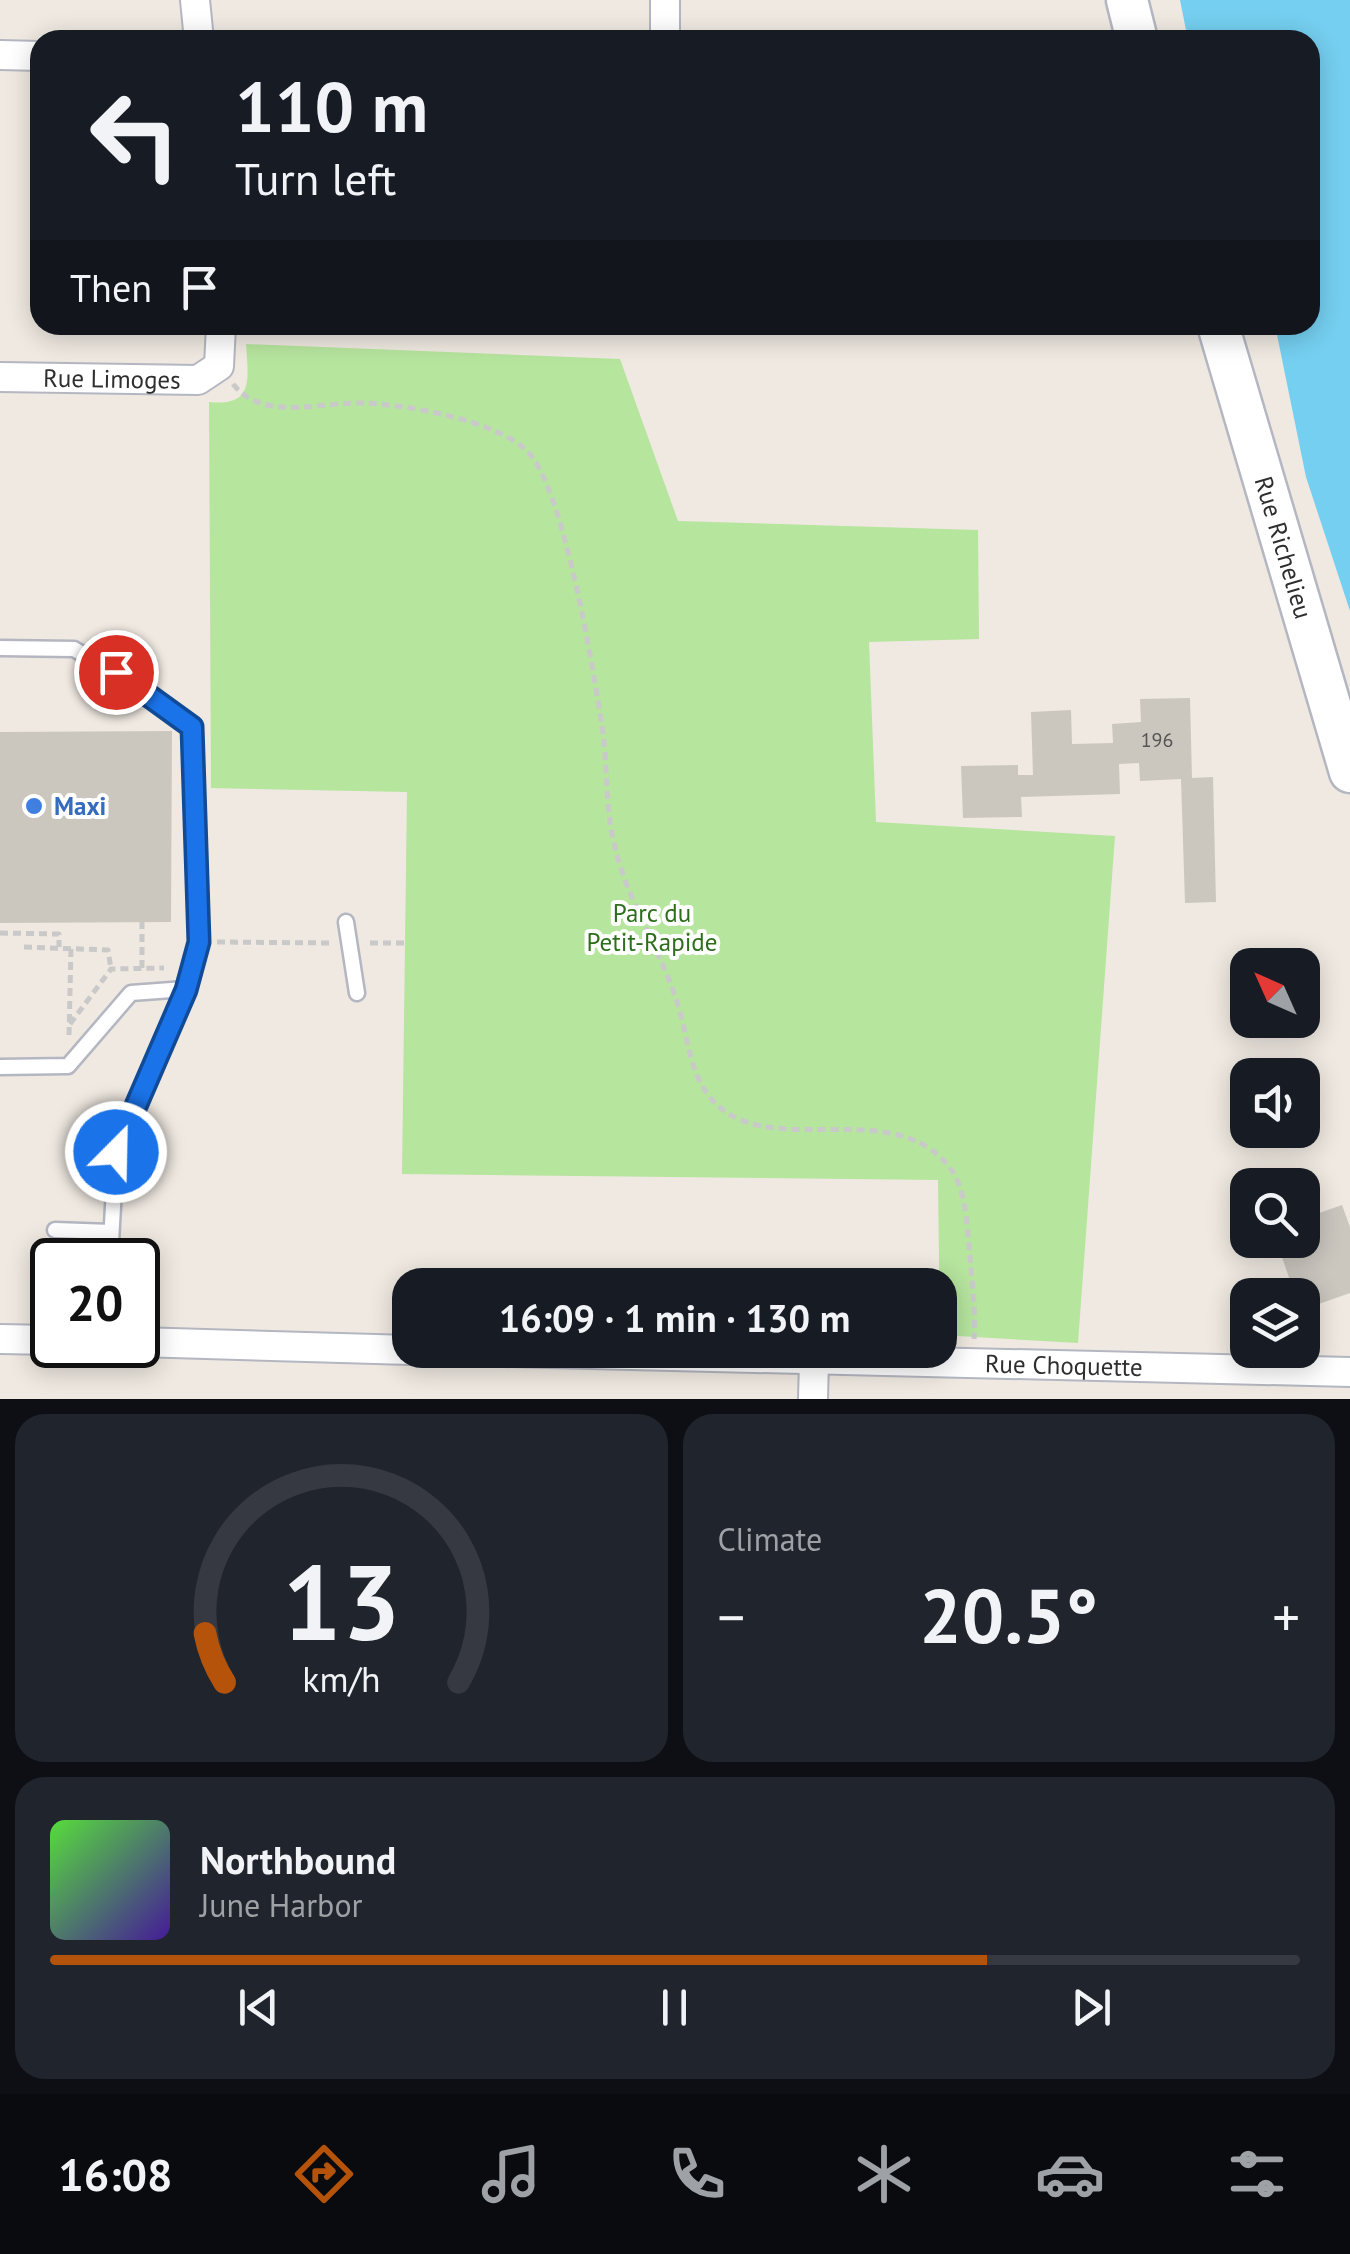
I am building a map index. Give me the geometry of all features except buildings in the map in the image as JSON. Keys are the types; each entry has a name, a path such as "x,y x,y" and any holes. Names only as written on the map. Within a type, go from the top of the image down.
{"main road":[{"path":"1127,0 1134,30"},
{"name":"Rue Richelieu","path":"1221,335 1350,772"}],"street":[{"path":"195,0 198,30"},
{"path":"666,0 666,30"},
{"path":"0,55 30,56"},
{"path":"219,366 222,335"},
{"name":"Rue Limoges","path":"0,378 198,380 219,366"},
{"path":"0,1339 30,1340"},
{"path":"160,1343 392,1349"},
{"name":"Rue Choquette","path":"957,1365 1350,1372"},
{"path":"813,1399 814,1368"}],"lane":[{"path":"0,648 74,649 140,688 192,727 199,942 186,990 116,1152 111,1238"},
{"path":"346,922 357,993"},
{"path":"0,1067 68,1066 131,992 186,990"},
{"path":"55,1230 111,1232"}],"path":[{"path":"219,366 240,393 259,403 288,408 360,403 396,406 491,430 530,453 547,482 567,558 602,728 612,836 624,884 674,993 695,1070 719,1104 749,1122 808,1132 889,1130 932,1149 952,1170 961,1194 970,1262 975,1324 971,1365"},
{"path":"142,922 142,968"},
{"path":"0,933 59,934 59,948"},
{"path":"214,942 331,943"},
{"path":"367,944 405,943"},
{"path":"24,947 108,950 110,969"},
{"path":"67,1043 71,948"}],"green space":[{"name":"Parc du Petit-Rapide","path":"246,344 620,359 678,521 978,530 979,639 869,642 876,822 1115,836 1078,1343 957,1336 957,1268 939,1268 938,1180 402,1174 407,792 211,788 209,402 234,400 246,388"}],"water":[{"path":"1180,0 1350,0 1350,611 1306,477 1277,335 1320,335 1320,30 1186,30"}],"place":[{"name":"Maxi","path":"34,806"}],"route":[{"path":"116,672 192,727 199,849 199,942 186,990 116,1152"}]}
